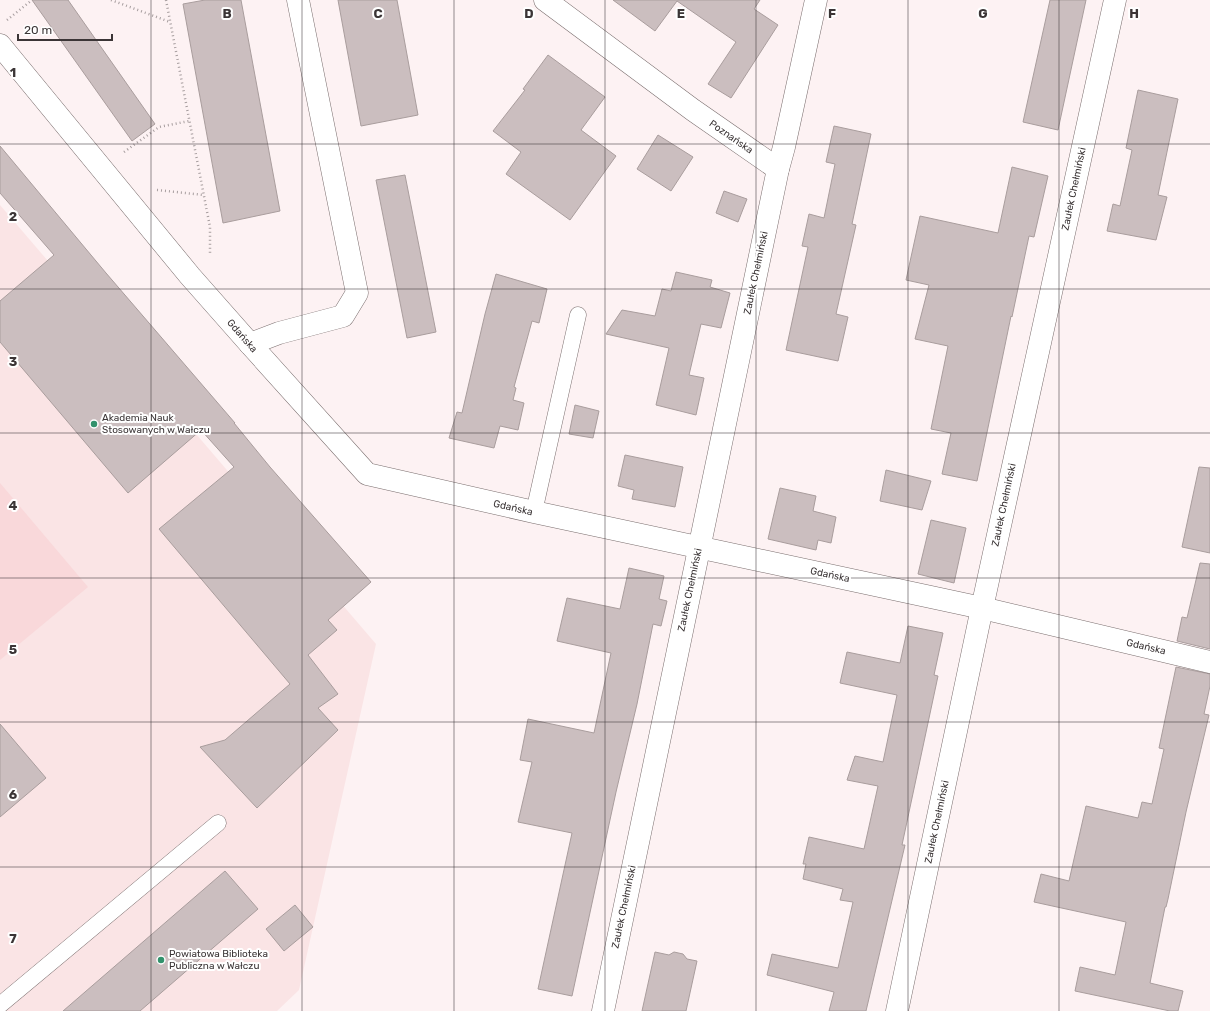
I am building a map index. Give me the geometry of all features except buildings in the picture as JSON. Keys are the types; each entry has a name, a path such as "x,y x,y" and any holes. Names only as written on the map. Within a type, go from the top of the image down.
{"street":[{"path":"250,344 279,333 343,316 357,293 298,0"},
{"name":"Poznańska","path":"545,0 693,110 778,170"},
{"path":"778,170 816,0"},
{"name":"Zaułek Chełmiński","path":"897,1011 982,608 1115,0"},
{"name":"Gdańska","path":"0,45 190,276 368,474 534,512 982,608 1210,662"},
{"name":"Zaułek Chełmiński","path":"603,1011 778,170"}],"lane":[{"path":"534,512 578,315"},
{"path":"0,1005 218,822"}],"path":[{"path":"5,21 32,0"},
{"path":"112,0 170,22"},
{"path":"166,0 210,227 210,262 190,276"},
{"path":"102,169 159,127 189,121"},
{"path":"116,186 204,195"}],"shaded area":[{"name":"Akademia Nauk Stosowanych w Wałczu","path":"0,205 376,644 299,990 277,1011 0,1011"},
{"path":"0,483 88,587 0,660"}],"place":[{"name":"Akademia Nauk Stosowanych w Wałczu","path":"94,424"},
{"name":"Powiatowa Biblioteka Publiczna w Wałczu","path":"161,960"}]}
